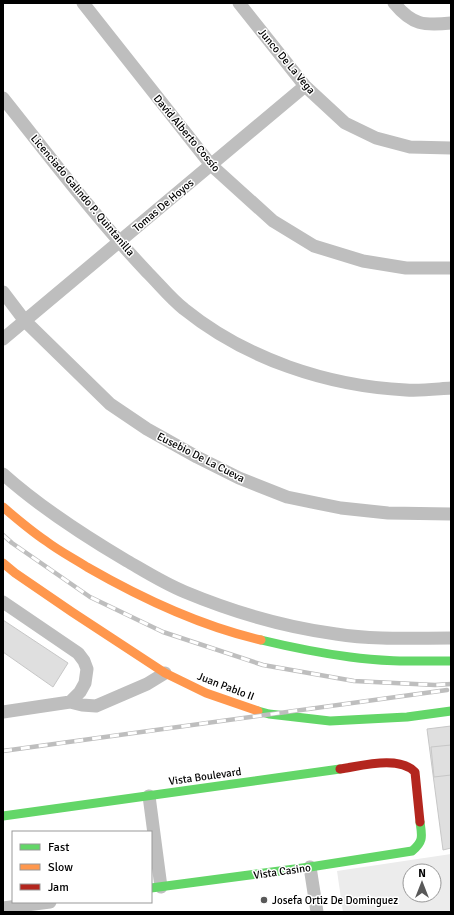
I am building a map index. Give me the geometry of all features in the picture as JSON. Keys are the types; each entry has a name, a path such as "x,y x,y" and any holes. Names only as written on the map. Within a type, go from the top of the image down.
{"main road":[{"path":"3,507 36,535 100,576 159,606 224,630 289,648 359,659 431,662 451,661"},
{"name":"Juan Pablo II","path":"3,563 66,608 165,673 206,693 269,714 330,721 407,717 451,711"},
{"name":"Vista Boulevard","path":"3,816 385,763 401,763 410,766 415,772 422,837 419,845 412,851"},
{"name":"Vista Casino","path":"156,888 310,867 412,851"}],"street":[{"name":"David Alberto Cossío","path":"83,3 211,165 273,221 314,246 363,261 406,268 451,268"},
{"name":"Junco De La Vega","path":"238,3 305,86 345,123 376,138 410,147 451,148"},
{"path":"394,3 407,17 417,23 427,25 451,23"},
{"name":"Tomas De Hoyos","path":"3,339 305,86"},
{"name":"Licenciado Galindo P. Quintanilla","path":"3,98 119,242 184,309 222,335 259,354 302,372 352,384 406,390 451,388"},
{"name":"Eusebio De La Cueva","path":"3,292 25,321 110,404 153,432 197,457 239,478 287,497 341,508 388,513 451,514"},
{"path":"3,474 45,508 85,536 149,574 184,592 235,611 299,628 338,634 380,638 451,638"},
{"path":"3,602 78,653 84,661 87,669 85,683 80,692 70,702"},
{"path":"3,712 70,702 96,706 147,684 165,673"},
{"path":"149,796 152,831"},
{"path":"152,835 156,888"},
{"path":"310,867 317,912"},
{"path":"3,908 42,903"}],"shaded area":[{"path":"451,854 451,912 343,912 337,871"}],"building":[{"path":"3,620 68,663 53,687 3,652"},
{"path":"451,726 451,848 443,850 427,729"},
{"path":"451,745 451,775 434,777 431,747"}],"railway":[{"path":"3,535 12,543 90,597 163,632 263,665 354,681 435,685 451,684"},
{"path":"3,751 447,690"}],"traffic: fast":[{"path":"261,640 316,652 363,659 451,661"},
{"path":"258,711 269,714 330,721 407,717 451,711"},
{"path":"3,816 340,769"},
{"path":"152,888 310,867 412,851 419,844 421,838 420,822"}],"traffic: slow":[{"path":"3,507 29,529 56,548 128,590 193,619 261,640"},
{"path":"3,563 15,573 72,612 165,673 206,693 258,711"}],"traffic: jam":[{"path":"340,769 379,763 399,764 408,767 415,772 420,822"}],"place":[{"name":"Josefa Ortiz De Dominguez","path":"264,900"}]}
